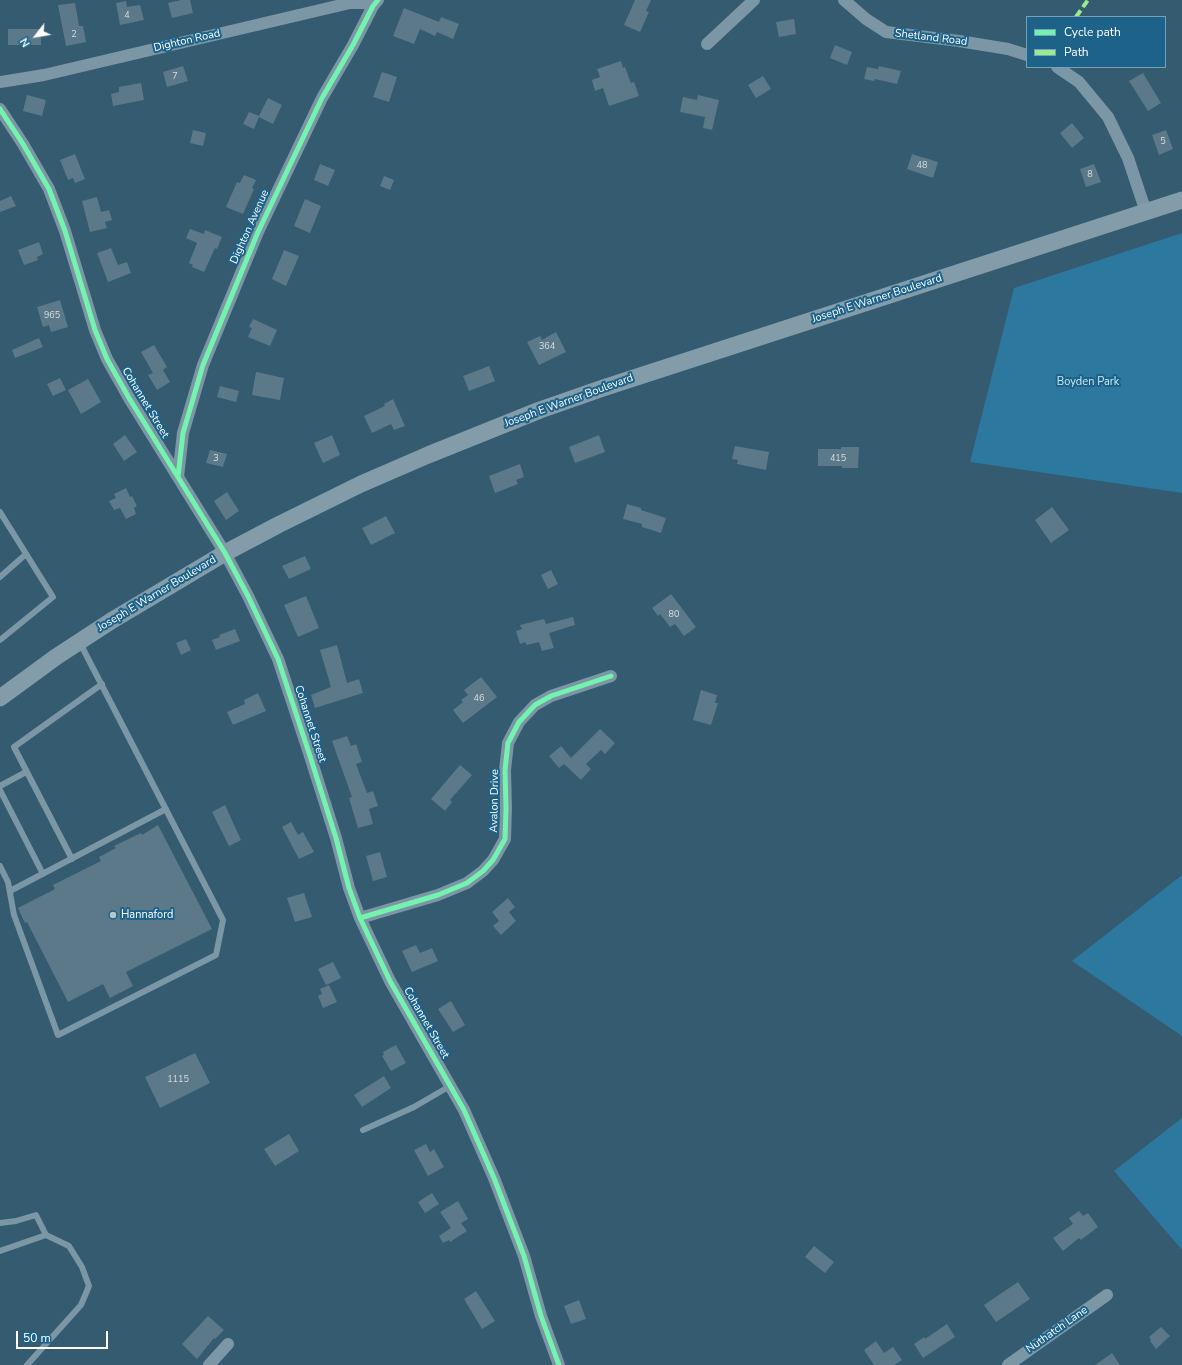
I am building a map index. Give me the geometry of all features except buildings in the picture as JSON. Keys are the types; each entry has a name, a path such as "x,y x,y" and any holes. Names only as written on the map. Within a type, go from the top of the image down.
{"main road":[{"name":"Joseph E Warner Boulevard","path":"0,698 56,657 164,588 225,553 278,524 362,484 481,433 540,410 705,354 1182,200"}],"street":[{"path":"707,44 754,0"},
{"name":"Shetland Road","path":"844,0 866,19 886,32 1008,49 1026,55"},
{"name":"Dighton Road","path":"0,82 44,75 350,2 376,3"},
{"name":"Dighton Avenue","path":"178,477 182,433 203,365 214,337 258,232 322,98 353,46 376,3"},
{"path":"1058,68 1079,82 1108,117 1128,158 1146,212"},
{"name":"Cohannet Street","path":"0,109 23,144 49,189 65,231 94,330 107,359 129,398 225,553 278,658 308,748 336,838 349,888 360,918 390,981 464,1110 494,1178 524,1256 542,1316 560,1365"},
{"name":"Avalon Drive","path":"360,918 438,895 467,882 483,871 493,860 505,839 505,770 508,743 519,722 536,706 551,696 611,676"},
{"name":"Nuthatch Lane","path":"1008,1365 1107,1295"},
{"path":"209,1365 228,1344"}],"lane":[{"path":"0,512 53,597 0,640"},
{"path":"0,577 26,554"},
{"path":"0,866 8,882 14,916 58,1035 216,955 223,920 80,642"},
{"path":"72,859 14,747 102,684"},
{"path":"0,786 26,772"},
{"path":"0,790 43,874"},
{"path":"10,891 166,809"},
{"path":"363,1130 414,1107 450,1086"},
{"path":"0,1223 36,1215 46,1235 69,1246 82,1267 89,1286 81,1305 27,1365"},
{"path":"0,1251 46,1235"}],"green space":[{"name":"Boyden Park","path":"1182,233 1182,493 970,462 1014,288"},
{"path":"1182,875 1182,1036 1072,961"},
{"path":"1182,1118 1182,1250 1114,1171"}],"marked path":[{"path":"1077,16 1088,0"}],"cycle path":[{"path":"178,477 183,433 203,365 258,232 322,98 353,45 373,6 378,0"},
{"path":"0,109 23,144 49,189 65,231 95,330 107,359 129,398 225,553 248,596 278,659 336,838 349,888 360,918 390,981 464,1110 494,1178 524,1256 541,1316 559,1365"},
{"path":"360,918 438,895 467,883 483,871 493,860 505,839 505,770 508,743 519,722 535,705 551,696 611,676"}],"place":[{"name":"Hannaford","path":"113,915"}]}
